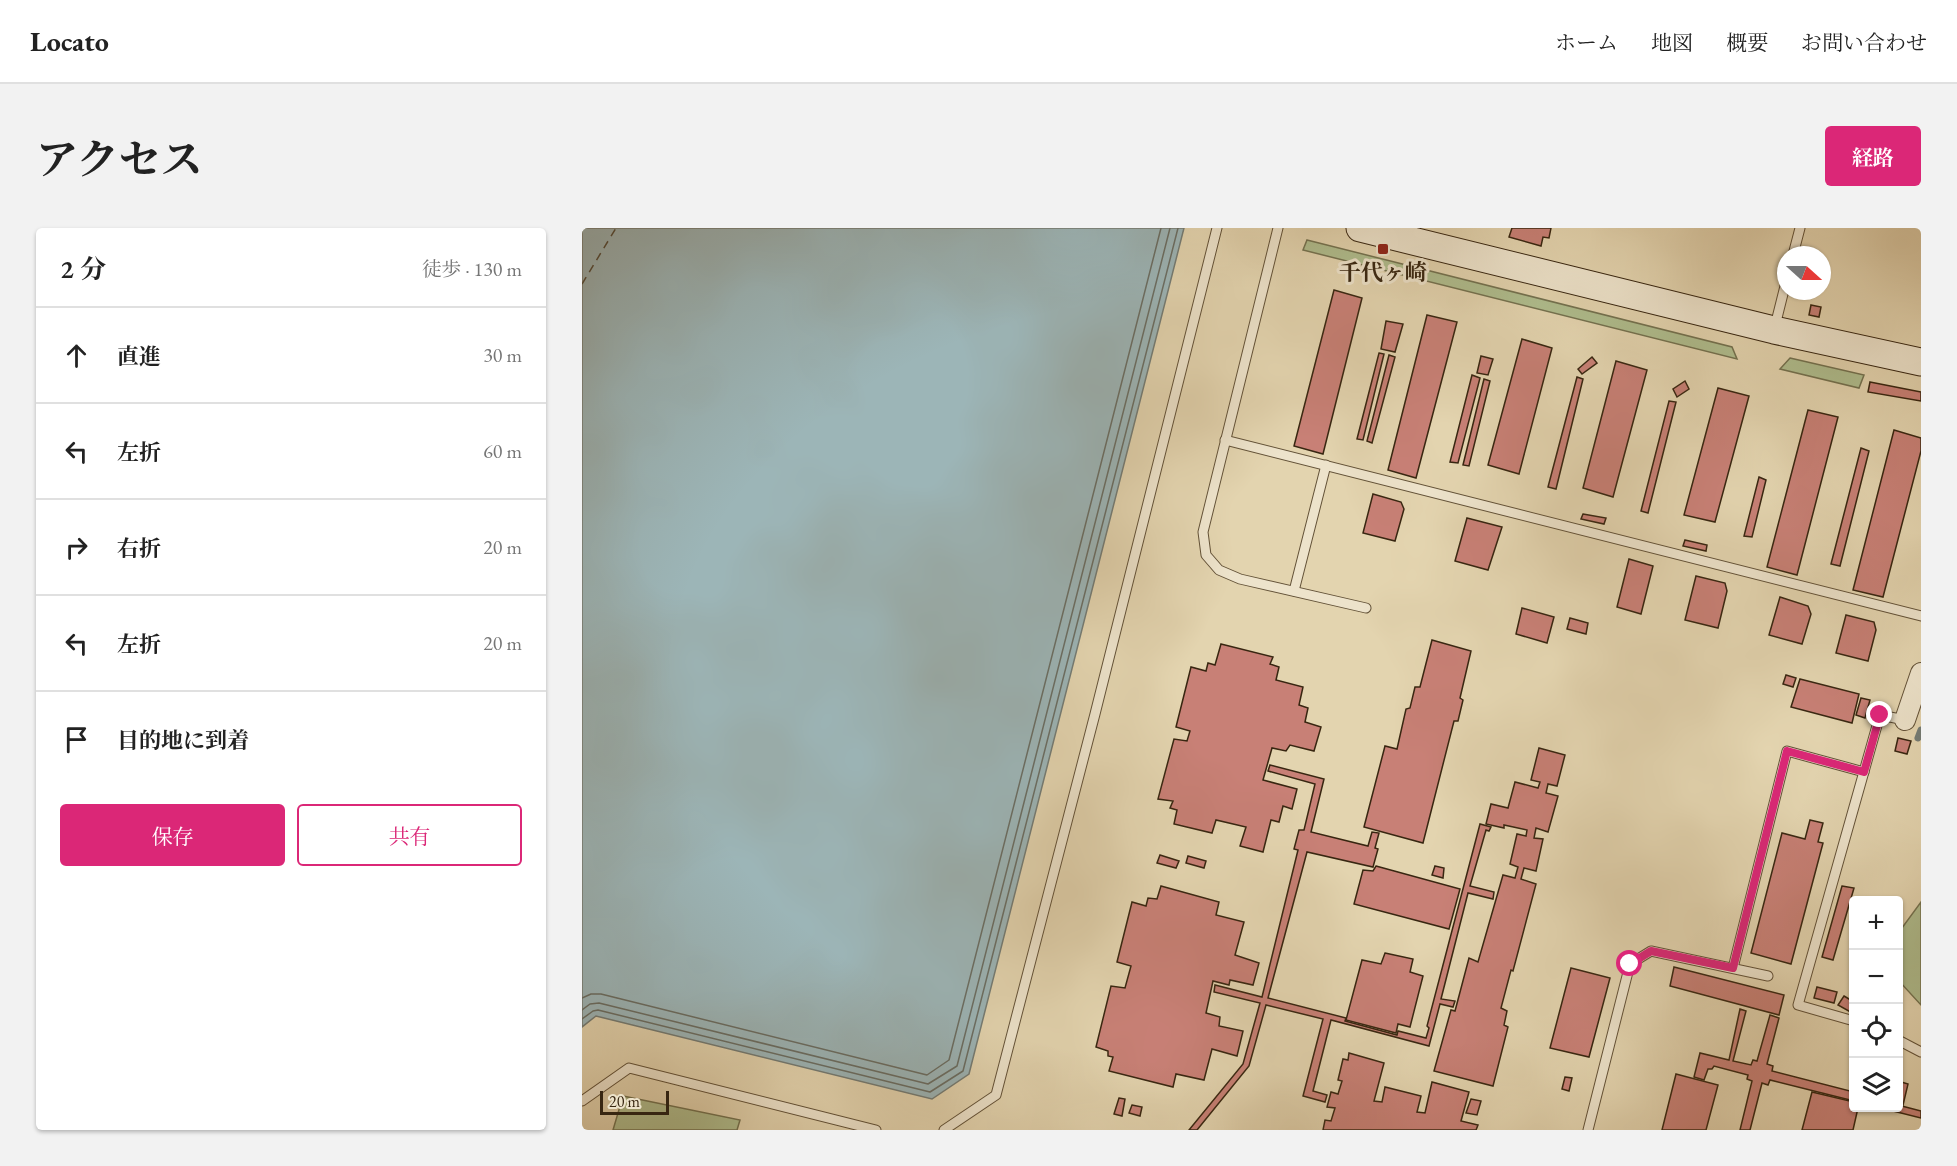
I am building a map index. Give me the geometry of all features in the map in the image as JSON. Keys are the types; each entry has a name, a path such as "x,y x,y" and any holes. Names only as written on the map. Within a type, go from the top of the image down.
{"street":[{"path":"1360,228 1415,235 1774,330 1921,362"},
{"path":"1905,720 1921,673"}],"lane":[{"path":"944,1130 996,1095 1095,714 1217,228"},
{"path":"1278,228 1203,532 1206,555 1219,570 1240,579 1366,608"},
{"path":"1795,246 1800,228"},
{"path":"1774,330 1782,300"},
{"path":"1225,440 1921,616"},
{"path":"1294,591 1326,465"},
{"path":"1849,1020 1798,1005 1880,715 1905,720"},
{"path":"1733,968 1787,751 1864,772"},
{"path":"1588,1130 1630,964 1651,951 1768,976"},
{"path":"1903,1042 1921,1052"},
{"path":"582,1101 629,1068 876,1130"}],"green space":[{"path":"1307,240 1732,347 1737,359 1303,250"},
{"path":"1790,358 1864,375 1859,388 1780,369"},
{"path":"1921,902 1921,1005 1903,985 1903,927"},
{"path":"623,1096 740,1120 737,1130 613,1130"}],"water":[{"path":"582,228 1184,228 969,1074 932,1099 596,1016 582,1027"}],"building":[{"path":"1512,228 1551,228 1549,238 1543,237 1541,246 1509,237"},
{"path":"1334,290 1362,298 1323,454 1294,446"},
{"path":"1811,305 1821,307 1819,317 1809,315"},
{"path":"1427,315 1457,322 1416,478 1388,470"},
{"path":"1386,321 1403,324 1395,352 1381,349"},
{"path":"1522,339 1552,348 1519,474 1488,465"},
{"path":"1379,353 1384,354 1363,440 1357,439"},
{"path":"1389,355 1395,357 1372,443 1367,441"},
{"path":"1481,356 1493,359 1488,375 1477,373"},
{"path":"1592,357 1597,363 1582,374 1578,369"},
{"path":"1616,361 1647,370 1613,497 1583,488"},
{"path":"1472,375 1480,378 1458,463 1450,462"},
{"path":"1577,377 1583,379 1556,489 1548,487"},
{"path":"1484,379 1490,381 1469,466 1463,465"},
{"path":"1685,381 1689,389 1677,397 1673,389"},
{"path":"1870,382 1921,392 1921,401 1868,392"},
{"path":"1718,388 1749,396 1715,522 1684,515"},
{"path":"1669,401 1676,402 1648,513 1641,511"},
{"path":"1808,410 1838,417 1797,575 1767,567"},
{"path":"1894,430 1921,438 1921,451 1883,597 1853,590"},
{"path":"1861,448 1869,451 1840,566 1831,564"},
{"path":"1759,477 1766,480 1752,537 1744,536"},
{"path":"1373,494 1401,502 1404,509 1395,541 1363,533"},
{"path":"1583,514 1606,518 1604,524 1581,519"},
{"path":"1467,518 1502,527 1488,570 1455,561"},
{"path":"1685,540 1707,545 1706,551 1683,546"},
{"path":"1629,559 1653,566 1641,614 1617,607"},
{"path":"1696,576 1725,583 1727,591 1718,628 1685,620"},
{"path":"1780,597 1808,606 1811,614 1802,644 1769,635"},
{"path":"1522,608 1554,617 1547,643 1516,634"},
{"path":"1846,615 1874,622 1876,630 1868,661 1836,653"},
{"path":"1570,618 1588,623 1586,634 1567,629"},
{"path":"1432,640 1471,651 1460,698 1463,700 1458,721 1454,721 1423,843 1364,827 1385,746 1397,749 1406,709 1410,708 1415,687 1420,687"},
{"path":"1221,644 1273,657 1270,664 1279,667 1276,680 1303,687 1299,705 1308,708 1305,722 1321,727 1314,751 1290,745 1286,751 1272,748 1263,780 1297,789 1292,809 1283,806 1279,822 1271,820 1263,852 1240,846 1246,827 1216,820 1212,833 1174,824 1177,810 1170,808 1173,801 1158,799 1174,739 1187,741 1190,731 1176,727 1191,667 1206,671 1208,663 1215,665"},
{"path":"1786,675 1796,678 1793,687 1783,684"},
{"path":"1800,679 1859,694 1852,723 1791,707"},
{"path":"1861,698 1870,700 1865,718 1856,715"},
{"path":"1898,738 1911,741 1907,754 1895,751"},
{"path":"1539,748 1565,755 1557,786 1548,784 1546,793 1558,796 1548,832 1536,828 1534,838 1543,839 1536,871 1524,868 1521,879 1536,884 1501,1008 1507,1011 1504,1025 1508,1027 1493,1086 1434,1071 1451,1010 1455,1011 1469,958 1478,962 1503,875 1515,878 1518,867 1510,864 1517,834 1526,836 1527,830 1486,824 1491,804 1508,808 1515,782 1538,788 1540,782 1531,780"},
{"path":"1270,765 1324,779 1311,832 1368,846 1372,832 1379,833 1373,867 1307,852 1268,998 1346,1018 1345,1021 1397,1035 1398,1031 1426,1038 1429,1028 1427,1026 1480,824 1491,827 1489,831 1486,830 1470,886 1494,892 1493,899 1468,893 1441,999 1455,1001 1453,1007 1440,1004 1429,1046 1331,1020 1313,1091 1327,1095 1325,1102 1303,1096 1323,1019 1266,1005 1249,1066 1197,1130 1189,1130 1243,1064 1260,1003 1214,992 1215,985 1262,997 1298,850 1294,849 1299,830 1304,830 1315,784 1268,771"},
{"path":"1810,820 1823,823 1818,842 1823,843 1791,964 1751,953 1782,833 1805,839"},
{"path":"1160,855 1179,861 1176,868 1157,863"},
{"path":"1188,856 1206,861 1204,868 1186,863"},
{"path":"1376,866 1460,889 1449,929 1354,904 1363,870 1373,871"},
{"path":"1435,866 1444,868 1443,878 1432,875"},
{"path":"1161,886 1219,902 1216,915 1244,922 1235,955 1259,963 1253,985 1230,980 1229,985 1213,981 1206,1013 1220,1017 1219,1026 1243,1031 1237,1056 1212,1049 1204,1080 1176,1074 1173,1087 1109,1071 1113,1057 1108,1056 1108,1051 1096,1047 1111,986 1125,988 1131,966 1117,962 1132,902 1146,906 1148,898 1157,899"},
{"path":"1842,886 1854,888 1852,896 1849,896 1849,905 1833,960 1822,957"},
{"path":"1385,953 1413,959 1410,972 1423,976 1410,1027 1398,1024 1396,1033 1346,1020 1362,960 1381,964"},
{"path":"1674,967 1784,995 1779,1015 1670,986"},
{"path":"1571,968 1610,978 1589,1057 1550,1048"},
{"path":"1817,987 1837,992 1834,1003 1814,998"},
{"path":"1844,996 1849,999 1849,1011 1838,1005"},
{"path":"1740,1009 1746,1011 1733,1061 1751,1065 1753,1060 1757,1061 1770,1015 1779,1018 1767,1064 1773,1066 1772,1071 1849,1091 1849,1100 1770,1080 1768,1085 1762,1083 1750,1130 1740,1130 1752,1081 1747,1079 1748,1075 1714,1066 1708,1069 1704,1080 1694,1077 1700,1053 1729,1060"},
{"path":"1349,1053 1384,1063 1374,1101 1382,1102 1385,1087 1421,1096 1417,1112 1425,1113 1432,1082 1469,1092 1461,1121 1478,1125 1476,1130 1323,1130 1325,1120 1331,1121 1335,1108 1327,1107 1331,1092 1338,1094 1342,1081 1338,1080 1343,1059 1348,1060"},
{"path":"1676,1074 1718,1085 1706,1130 1662,1130"},
{"path":"1565,1077 1572,1078 1569,1091 1562,1089"},
{"path":"1903,1082 1908,1084 1903,1105"},
{"path":"1812,1092 1849,1101 1849,1112 1857,1112 1853,1130 1802,1130"},
{"path":"1119,1098 1125,1099 1122,1116 1114,1114"},
{"path":"1471,1099 1481,1101 1477,1115 1466,1113"},
{"path":"1132,1105 1142,1107 1140,1116 1129,1113"},
{"path":"1903,1106 1921,1111 1921,1118 1897,1112 1903,1112"}],"waterway":[{"path":"1918,738 1921,730"}],"ferry route":[{"path":"582,284 616,228"}],"place":[{"name":"千代ヶ崎","path":"1383,249"}],"route":[{"path":"1630,964 1651,951 1733,968 1787,751 1864,772 1880,715"}]}
